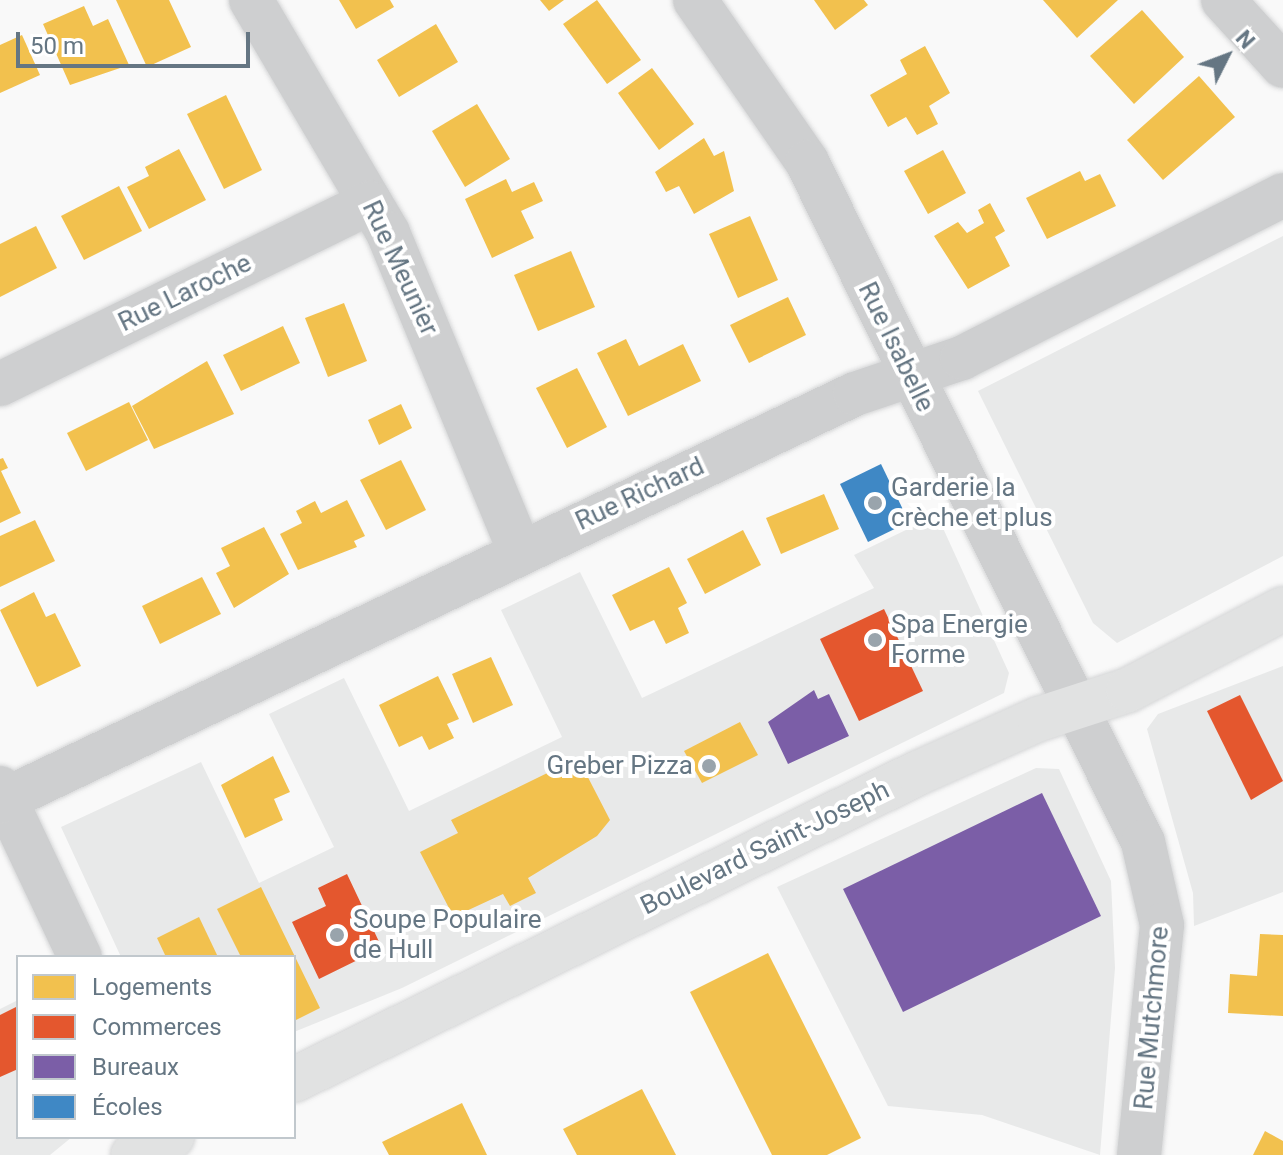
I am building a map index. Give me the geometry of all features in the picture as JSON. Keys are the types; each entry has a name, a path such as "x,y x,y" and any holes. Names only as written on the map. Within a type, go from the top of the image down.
{"main road":[{"name":"Boulevard Saint-Joseph","path":"296,1079 877,793 1078,706 1128,690 1263,627 1283,609"}],"street":[{"name":"Rue Meunier","path":"251,0 370,203 520,551"},
{"name":"Rue Isabelle","path":"695,0 807,162 908,374 1078,706"},
{"path":"1223,0 1283,66"},
{"name":"Rue Richard","path":"2,796 520,551 908,374 962,358 1283,195"},
{"name":"Rue Laroche","path":"0,384 370,203"},
{"name":"Rue Mutchmore","path":"1078,706 1131,814 1159,897 1162,949 1139,1155"},
{"path":"2,796 79,955"}],"shaded area":[{"path":"1283,236 1283,556 1117,643 1093,623 978,391"},
{"path":"937,515 1009,673 1004,693 402,988 296,1031 296,955 120,955 61,827 201,762 259,883 334,847 269,714 344,678 409,811 562,737 501,610 580,572 642,698 874,588 854,555"},
{"path":"1283,666 1283,892 1194,926 1193,893 1147,729 1158,714"},
{"path":"1036,768 1059,769 1111,881 1115,968 1100,1155 982,1115 888,1106 777,887"},
{"path":"16,1001 16,1139 70,1139 50,1155 0,1155 0,1009"}],"building: Logements":[{"path":"116,0 169,0 191,47 147,67"},
{"path":"339,0 390,0 394,7 356,29"},
{"path":"540,0 564,0 549,11"},
{"path":"597,0 641,60 607,84 563,24"},
{"path":"814,0 864,0 868,5 835,30"},
{"path":"1043,0 1118,0 1077,38"},
{"path":"84,6 93,26 108,19 129,65 70,85 43,24"},
{"path":"1142,10 1184,57 1134,104 1090,56"},
{"path":"436,24 458,62 399,97 377,60"},
{"path":"22,35 40,75 0,93 0,45"},
{"path":"925,46 950,93 929,106 938,124 917,135 906,117 888,127 870,95 907,74 900,60"},
{"path":"652,68 694,124 659,150 618,93"},
{"path":"1199,76 1235,117 1163,180 1127,140"},
{"path":"226,95 262,170 224,189 187,114"},
{"path":"477,104 510,159 465,187 432,131"},
{"path":"704,138 714,156 724,151 734,191 694,214 679,186 666,192 655,172"},
{"path":"179,149 206,200 149,229 127,187 149,176 145,167"},
{"path":"943,150 966,193 928,214 904,171"},
{"path":"1080,171 1085,181 1100,174 1116,206 1047,239 1026,198"},
{"path":"506,179 512,192 534,182 543,201 521,211 534,238 492,258 465,199"},
{"path":"119,186 142,231 84,260 61,216"},
{"path":"990,203 1005,231 995,237 1010,266 968,289 934,236 958,222 967,233 984,223 978,210"},
{"path":"750,216 778,280 738,298 709,234"},
{"path":"36,226 57,268 0,297 0,244"},
{"path":"571,251 595,307 538,331 514,275"},
{"path":"788,297 806,335 749,363 730,325"},
{"path":"344,303 367,361 328,377 305,318"},
{"path":"283,326 300,363 241,391 223,355"},
{"path":"626,339 639,366 683,344 701,381 628,416 597,353"},
{"path":"207,361 234,414 154,449 132,406"},
{"path":"577,368 607,427 567,448 536,388"},
{"path":"129,402 148,440 86,471 67,433"},
{"path":"401,404 412,428 379,445 368,420"},
{"path":"3,458 8,468 1,471 21,513 0,523 0,459"},
{"path":"401,460 426,510 386,530 360,480"},
{"path":"824,494 839,529 781,554 766,518"},
{"path":"347,500 365,536 354,541 357,547 298,570 280,534 302,523 296,511 315,501 321,513"},
{"path":"35,520 55,561 0,587 0,536"},
{"path":"264,527 289,574 234,608 216,573 230,566 221,548"},
{"path":"743,530 761,565 705,594 687,559"},
{"path":"669,567 687,603 678,608 689,633 666,644 654,620 630,631 612,595"},
{"path":"202,577 221,614 160,644 142,606"},
{"path":"34,592 46,617 55,613 81,666 37,687 0,610"},
{"path":"491,657 513,705 473,723 452,674"},
{"path":"438,676 459,719 447,724 454,738 429,750 422,736 399,747 379,705"},
{"path":"740,722 758,755 702,783 684,751"},
{"path":"273,756 290,792 274,799 283,820 245,838 221,785"},
{"path":"578,758 610,820 597,836 528,878 536,893 510,906 503,894 462,913 450,910 420,852 458,833 451,820"},
{"path":"261,887 294,955 240,955 217,909"},
{"path":"199,917 217,955 165,955 157,938"},
{"path":"1260,934 1283,935 1283,1016 1228,1013 1230,974 1257,976"},
{"path":"768,953 861,1138 827,1155 772,1155 690,992"},
{"path":"296,959 320,1008 296,1020"},
{"path":"642,1089 676,1155 577,1155 563,1129"},
{"path":"462,1103 487,1155 389,1155 382,1142"},
{"path":"1265,1131 1283,1141 1283,1155 1253,1155"}],"building: Commerces":[{"path":"884,609 923,691 859,721 820,639"},
{"path":"1240,695 1283,781 1251,800 1207,711"},
{"name":"Soupe Populaire de Hull","path":"347,874 382,948 319,979 292,922 326,906 318,888"},
{"path":"16,1007 16,1070 0,1077 0,1015"}],"building: Bureaux":[{"path":"814,690 818,699 829,694 849,736 788,764 768,722"},
{"path":"1042,793 1101,916 903,1012 843,889"}],"building: Écoles":[{"name":"Garderie la crèche et plus","path":"881,464 909,522 868,542 840,484"}],"place":[{"name":"Garderie la crèche et plus","path":"875,503"},
{"name":"Spa Energie Forme","path":"875,640"},
{"name":"Greber Pizza","path":"709,766"},
{"name":"Soupe Populaire de Hull","path":"337,935"}]}
